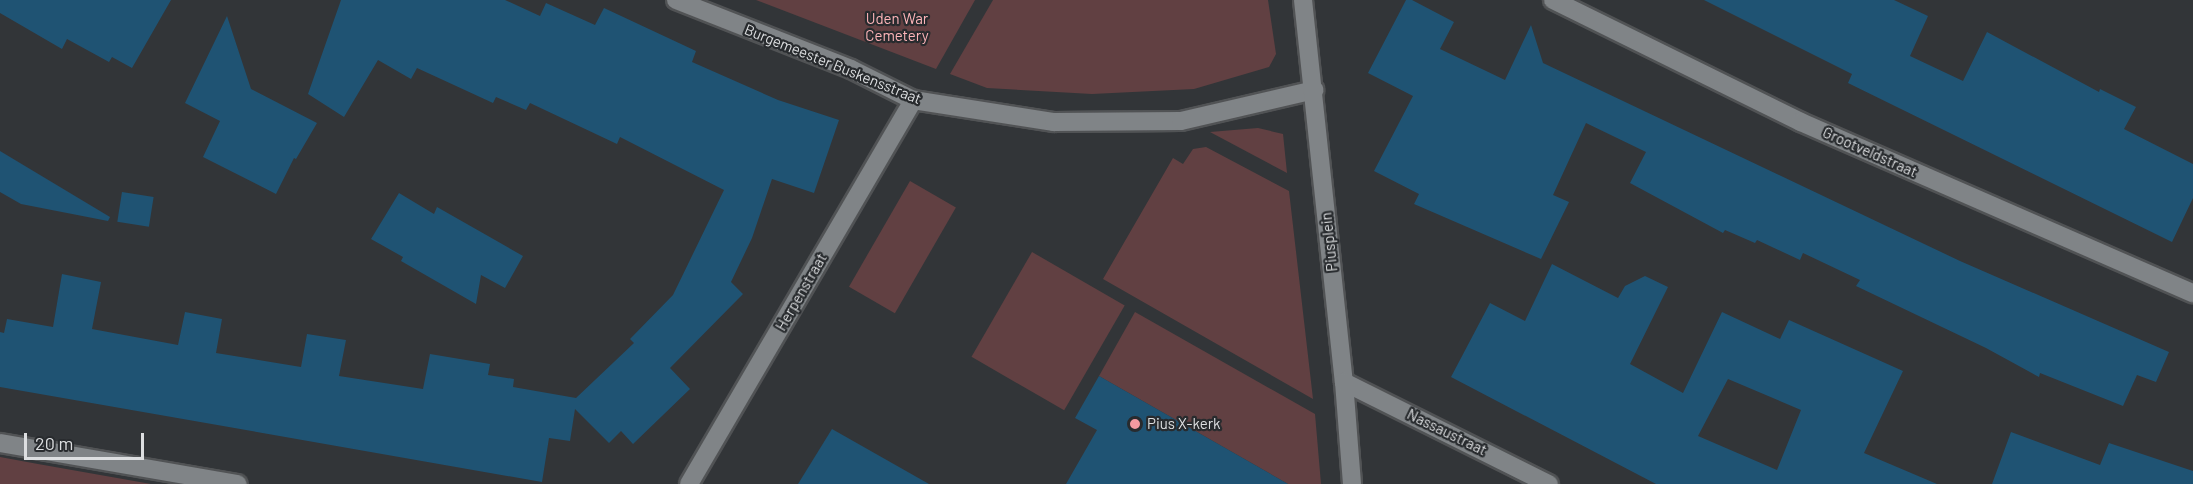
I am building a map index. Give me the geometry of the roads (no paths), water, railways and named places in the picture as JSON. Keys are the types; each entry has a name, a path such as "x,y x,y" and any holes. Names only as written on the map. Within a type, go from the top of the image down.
{"street":[{"name":"Burgemeester Buskensstraat","path":"676,0 851,69 912,100 1054,122 1181,122 1314,90"},
{"name":"Piusplein","path":"1303,0 1344,382 1352,484"},
{"name":"Grootveldstraat","path":"1553,0 1801,122 2193,293"},
{"name":"Herpenstraat","path":"689,484 912,100"},
{"name":"Nassaustraat","path":"1344,382 1549,484"},
{"path":"0,443 237,484"}],"place":[{"name":"Pius X-kerk","path":"1135,424"}],"park label":[{"name":"Uden War Cemetery","path":"897,26"}]}
